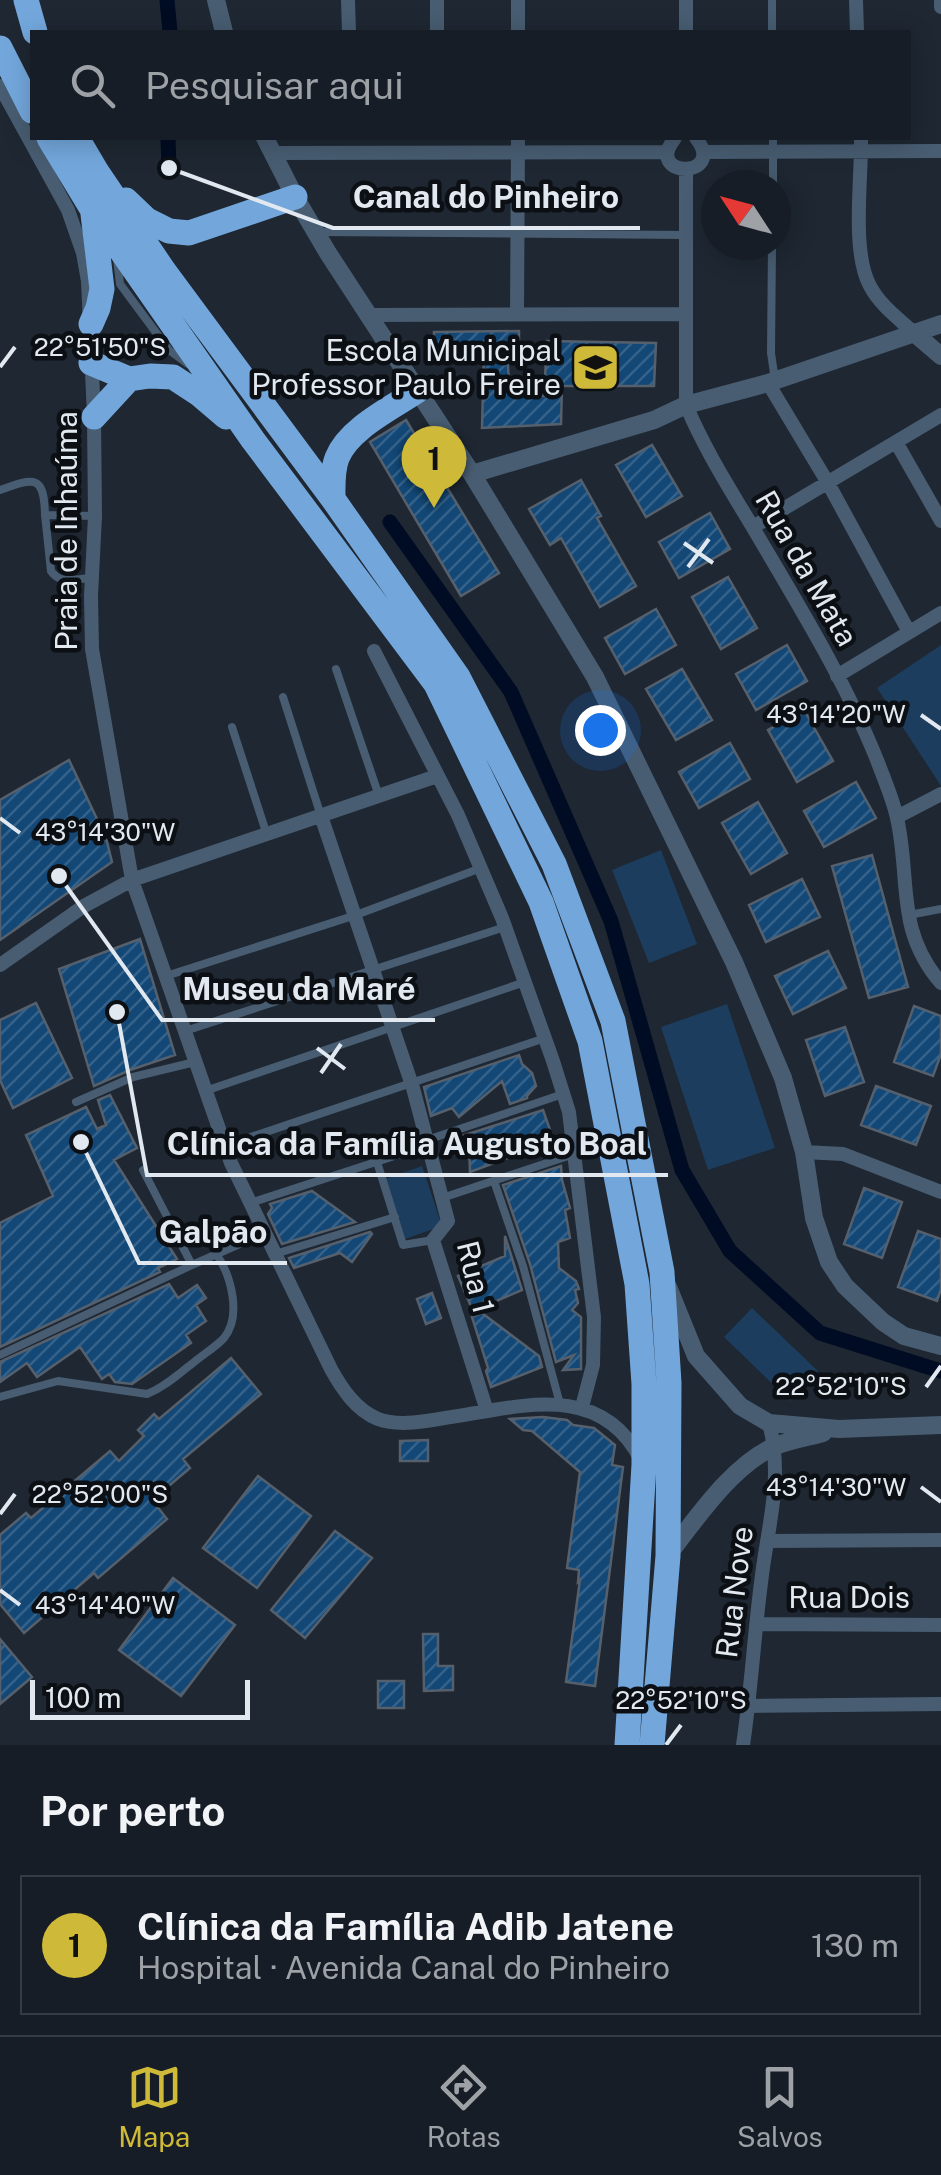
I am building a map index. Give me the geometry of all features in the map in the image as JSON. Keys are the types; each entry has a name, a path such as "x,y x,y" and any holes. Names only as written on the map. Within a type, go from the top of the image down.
{"highway":[{"path":"26,0 35,30"},
{"path":"0,48 30,106"},
{"path":"50,140 92,209 253,440 436,684 541,902 590,1040 637,1284 644,1384 644,1465 627,1745"},
{"path":"78,140 164,272 333,499 458,677 564,888 613,1021 662,1272 669,1383 668,1556 652,1745"},
{"path":"96,172 147,220 169,231 189,233 295,197"},
{"path":"91,324 102,290 92,209"},
{"path":"92,363 129,379 173,377 253,440"},
{"path":"94,417 129,379"},
{"path":"333,499 334,468 344,446 360,430 417,391"}],"street":[{"path":"216,0 224,30"},
{"path":"348,0 349,30"},
{"path":"437,0 437,30"},
{"path":"518,0 518,30"},
{"path":"686,0 686,30"},
{"path":"856,0 857,30"},
{"name":"Praia de Inhaúma","path":"0,86 30,140"},
{"name":"Praia de Inhaúma","path":"30,140 76,230 88,280 96,516 92,649 132,880 224,1146 250,1203 336,1378 368,1414 386,1421 416,1423 487,1411 560,1404 582,1407 613,1423 644,1465"},
{"path":"861,144 860,242 864,270 882,304 941,356"},
{"path":"941,151 861,144 700,145 702,157 696,166 686,170 671,163 671,145 269,145 316,232 472,474 595,677 734,962 783,1078 804,1152 821,1242 844,1286 894,1329 941,1346"},
{"path":"517,314 518,145"},
{"name":"Rua da Mata","path":"686,170 686,405 712,459 838,676 876,759 897,817 908,914 916,946 941,984"},
{"path":"369,314 686,314"},
{"path":"472,474 654,420 686,405 771,382 941,324"},
{"path":"771,382 910,632"},
{"path":"752,527 941,415"},
{"path":"896,442 940,515"},
{"path":"838,676 941,613"},
{"path":"374,652 481,868 506,927 569,1112 594,1318 593,1365 582,1407"},
{"path":"0,966 84,906 132,880 436,776"},
{"path":"897,817 941,794"},
{"name":"Rua 1","path":"321,816 412,1083 448,1222 433,1240 487,1411"},
{"path":"804,1152 843,1154 941,1192"},
{"path":"662,1272 696,1356 740,1406 769,1423 837,1429 941,1425"},
{"name":"Rua Nove","path":"743,1745 776,1487 775,1446 769,1423"},
{"path":"668,1556 736,1474 775,1446 837,1429"},
{"path":"767,1541 941,1540"},
{"name":"Rua Dois","path":"757,1624 941,1624"},
{"path":"748,1706 941,1704"}],"lane":[{"path":"772,0 772,30"},
{"path":"773,144 773,170"},
{"path":"316,232 686,236"},
{"path":"771,382 772,260"},
{"path":"0,490 31,482 40,485 51,571 61,580 92,578"},
{"path":"45,516 96,516"},
{"path":"336,669 379,796"},
{"path":"283,697 321,816"},
{"path":"232,727 267,834"},
{"path":"166,976 481,868"},
{"path":"908,914 941,909"},
{"path":"185,1031 506,927"},
{"path":"204,1091 525,982"},
{"path":"224,1146 545,1038"},
{"path":"76,1102 134,1076 195,1062"},
{"path":"250,1203 377,1162 563,1094"},
{"path":"442,1198 574,1154"},
{"path":"377,1162 403,1245 433,1240"},
{"path":"143,1170 192,1265"},
{"path":"494,1181 560,1404"},
{"path":"275,1254 394,1217"},
{"path":"0,1354 265,1233"},
{"path":"0,1397 58,1381 147,1394 161,1388 226,1336 233,1314 232,1295 217,1255"}],"shaded area":[{"path":"941,645 941,786 877,688"},
{"path":"661,850 697,944 649,963 612,870"},
{"path":"727,1004 775,1148 708,1170 661,1027"},
{"path":"422,1166 442,1226 405,1239 385,1179"},
{"path":"752,1308 818,1371 790,1401 724,1337"}],"building":[{"path":"519,331 519,351 507,353 510,395 544,396 547,341 656,343 654,386 562,386 561,424 482,428 484,352 433,351 434,332"},
{"path":"406,420 499,573 461,596 370,442"},
{"path":"652,445 682,496 646,517 616,465"},
{"path":"581,480 601,516 597,518 636,586 600,607 561,538 550,545 529,509"},
{"path":"710,513 730,549 679,578 659,542"},
{"path":"728,577 757,628 721,649 692,597"},
{"path":"656,609 676,645 625,674 605,638"},
{"path":"787,645 807,681 756,710 736,674"},
{"path":"682,669 712,720 676,740 646,689"},
{"path":"804,710 833,761 797,782 768,730"},
{"path":"730,743 750,779 699,808 679,772"},
{"path":"69,760 106,838 112,862 0,940 0,800"},
{"path":"856,782 876,818 824,847 804,811"},
{"path":"758,802 787,853 751,874 722,823"},
{"path":"872,855 908,987 869,998 832,866"},
{"path":"802,879 820,917 766,942 749,905"},
{"path":"140,939 175,1055 94,1086 59,969"},
{"path":"828,951 846,988 793,1014 775,976"},
{"path":"36,1003 72,1078 13,1108 0,1080 0,1020"},
{"path":"914,1006 941,1016 941,1054 933,1076 894,1062"},
{"path":"845,1027 864,1082 825,1096 806,1040"},
{"path":"519,1055 536,1086 527,1098 510,1104 502,1081 459,1117 452,1108 431,1116 424,1087"},
{"path":"876,1086 931,1106 916,1145 861,1125"},
{"path":"110,1095 137,1148 114,1160 177,1259 158,1268 160,1272 0,1347 0,1223 53,1196 26,1135 86,1107 97,1129 106,1125 98,1100"},
{"path":"543,1110 554,1141 470,1172 469,1145 462,1136"},
{"path":"561,1166 570,1208 565,1210 570,1238 558,1242 559,1268 576,1281 578,1303 572,1310 581,1317 581,1369 563,1370 574,1355 556,1362 530,1264 503,1185"},
{"path":"864,1188 902,1202 882,1258 844,1244"},
{"path":"312,1191 355,1222 282,1244 268,1214 270,1204"},
{"path":"918,1231 941,1239 941,1289 937,1301 898,1287"},
{"path":"370,1232 352,1262 340,1253 294,1268 289,1258"},
{"path":"505,1236 522,1290 473,1311 458,1276 505,1256"},
{"path":"169,1284 178,1298 197,1285 206,1298 196,1305 206,1321 186,1335 191,1343 132,1384 115,1382 109,1374 102,1379 80,1347 37,1377 27,1363 0,1382 0,1362"},
{"path":"432,1293 441,1318 426,1324 417,1299"},
{"path":"482,1313 539,1356 542,1367 491,1387 472,1317"},
{"path":"231,1358 261,1394 183,1459 190,1468 152,1500 167,1519 98,1578 94,1573 24,1633 0,1604 0,1535 26,1513 31,1518 110,1451 119,1461 144,1436 138,1430 154,1414 159,1419"},
{"path":"543,1417 594,1428 615,1445 612,1465 623,1467 595,1686 566,1682 580,1580 579,1570 567,1568 580,1472 532,1431 523,1430 510,1419"},
{"path":"428,1440 428,1461 400,1461 400,1441"},
{"path":"258,1476 311,1516 257,1588 203,1548"},
{"path":"335,1531 372,1558 305,1638 271,1610"},
{"path":"173,1578 235,1625 181,1696 119,1650"},
{"path":"423,1634 438,1634 438,1666 453,1666 453,1690 424,1691"},
{"path":"0,1639 32,1677 0,1704"},
{"path":"378,1681 404,1681 404,1708 378,1708"}],"waterway":[{"path":"167,0 170,30"},
{"path":"168,140 169,168"},
{"path":"390,522 511,692 611,921 682,1170 730,1251 820,1333 941,1371"}],"place":[{"name":"Canal do Pinheiro","path":"169,168"},
{"name":"Escola Municipal Professor Paulo Freire","path":"596,367"},
{"name":"Clínica da Família Adib Jatene","path":"434,508"},
{"name":"Museu da Maré","path":"59,876"},
{"name":"Clínica da Família Augusto Boal","path":"117,1012"},
{"name":"Galpão","path":"81,1142"}]}
